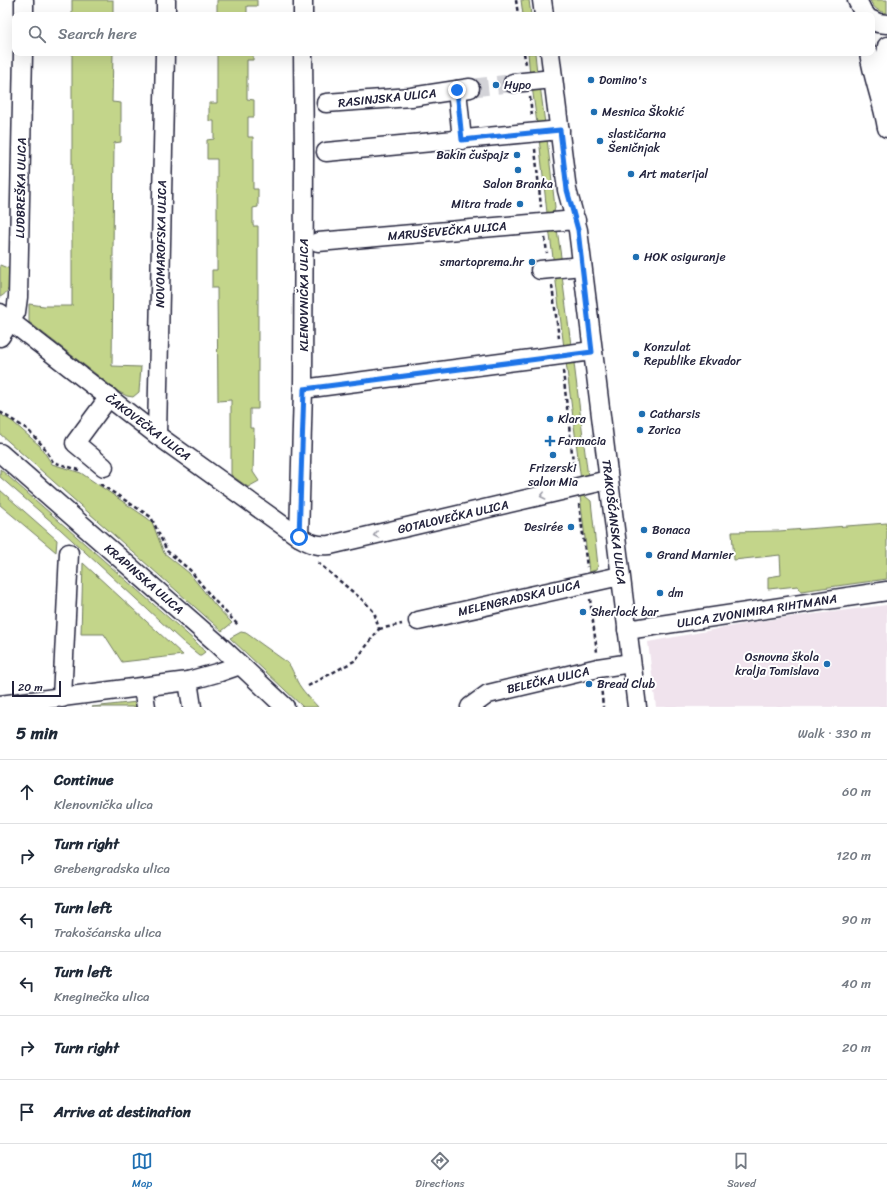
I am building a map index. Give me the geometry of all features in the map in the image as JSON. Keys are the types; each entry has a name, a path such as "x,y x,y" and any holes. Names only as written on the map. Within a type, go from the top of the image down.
{"street":[{"path":"24,0 24,12"},
{"path":"166,0 166,12"},
{"path":"303,0 303,12"},
{"path":"542,0 544,12"},
{"path":"875,21 878,23 887,24"},
{"path":"887,46 884,108 887,128"},
{"name":"LUDBREŠKA ULICA","path":"6,317 16,312 18,298 23,56"},
{"name":"NOVOMAROFSKA ULICA","path":"157,434 165,56"},
{"name":"KLENOVNIČKA ULICA","path":"299,537 304,389 303,56"},
{"name":"TRAKOŠĆANSKA ULICA","path":"550,56 567,190 576,220 637,707"},
{"path":"870,56 875,84 884,108"},
{"path":"513,83 553,78"},
{"name":"RASINJSKA ULICA","path":"326,104 411,97 464,89 462,140"},
{"path":"326,152 560,130"},
{"name":"MARUŠEVEČKA ULICA","path":"318,242 576,220"},
{"path":"546,270 582,266"},
{"path":"0,337 6,317"},
{"name":"ČAKOVEČKA ULICA","path":"6,317 157,434 299,537"},
{"path":"304,389 592,352"},
{"path":"101,475 75,443 109,397"},
{"name":"KRAPINSKA ULICA","path":"0,453 210,637 285,707"},
{"name":"GOTALOVEČKA ULICA","path":"299,537 311,544 321,546 330,545 608,480"},
{"path":"52,702 69,553"},
{"name":"MELENGRADSKA ULICA","path":"418,621 620,576"},
{"name":"ULICA ZVONIMIRA RIHTMANA","path":"627,630 887,591"},
{"name":"BELEČKA ULICA","path":"470,707 488,694 598,668 631,663"},
{"path":"0,705 52,702 188,681 240,665"},
{"path":"188,681 192,707"},
{"path":"144,687 146,707"}],"path":[{"path":"516,0 518,12"},
{"path":"531,98 532,117"},
{"path":"534,142 542,214"},
{"path":"544,231 546,270 560,342"},
{"path":"563,370 574,474"},
{"path":"0,412 27,429 44,447 53,462 78,470 85,474"},
{"path":"101,475 151,517 167,551 190,570 213,599 239,626"},
{"path":"578,502 587,568"},
{"path":"315,560 365,602 374,612 379,628"},
{"path":"591,608 597,655"},
{"path":"308,686 356,660 379,628 418,621"},
{"path":"601,681 603,707"}],"shaded area":[{"path":"887,605 887,707 656,707 648,642 760,621"}],"green space":[{"path":"72,0 113,0 113,12 72,12"},
{"path":"217,0 257,0 257,6 247,6 247,12 217,12"},
{"path":"521,0 529,0 531,12 523,12"},
{"path":"870,0 887,0 887,13 881,12 877,9"},
{"path":"72,56 113,56 112,102 121,103 121,142 114,143 112,366 141,367 139,392 133,397 119,392 29,322 29,304 44,306 72,306"},
{"path":"217,56 253,56 253,60 247,60 247,99 254,100 254,117 248,117 248,137 253,137 253,189 258,189 258,207 253,208 253,226 258,226 258,409 250,409 250,428 254,428 253,472 259,481 248,487 231,475 231,400 218,401 217,288 212,288 212,270 217,270 217,159 207,159 207,140 214,139 214,121 209,121 209,103 217,103"},
{"path":"528,56 535,56 537,73 530,76"},
{"path":"540,85 545,124 537,124 532,86"},
{"path":"539,138 547,139 555,207 554,212 547,213"},
{"path":"549,228 557,229 562,264 554,265"},
{"path":"0,265 10,269 10,285 7,292 0,297"},
{"path":"555,274 562,276 571,345 564,348"},
{"path":"573,361 588,477 581,481 566,362"},
{"path":"0,414 13,422 40,446 52,464 81,473 152,522 164,553 189,573 232,623 222,631 0,434"},
{"path":"0,469 195,641 205,652 199,655 184,643 61,530 0,477"},
{"path":"0,490 57,540 56,552 0,505"},
{"path":"580,496 585,496 591,501 598,566 596,570 589,572"},
{"path":"887,523 887,579 801,591 798,586 768,589 768,577 781,575 780,555 734,560 732,532 779,531"},
{"path":"83,563 183,655 122,662 104,634 81,634"},
{"path":"241,632 246,633 288,663 301,688 318,707 303,707 230,638"},
{"path":"137,702 139,707 92,707"}],"tunnel":[{"path":"470,88 513,83"}],"place":[{"name":"Domino's","path":"591,80"},
{"name":"Hypo","path":"496,85"},
{"name":"Mesnica Škokić","path":"594,112"},
{"name":"slastičarna Šeničnjak","path":"600,141"},
{"name":"Bakin čušpajz","path":"517,155"},
{"name":"Salon Branka","path":"518,170"},
{"name":"Art materijal","path":"631,174"},
{"name":"Mitra trade","path":"520,204"},
{"name":"HOK osiguranje","path":"636,257"},
{"name":"smartoprema.hr","path":"532,262"},
{"name":"Konzulat Republike Ekvador","path":"636,354"},
{"name":"Catharsis","path":"642,414"},
{"name":"Klara","path":"550,419"},
{"name":"Zorica","path":"640,430"},
{"name":"Farmacia","path":"550,441"},
{"name":"Frizerski salon Mia","path":"553,455"},
{"name":"Desirée","path":"571,527"},
{"name":"Bonaca","path":"644,530"},
{"name":"Grand Marnier","path":"649,555"},
{"name":"dm","path":"660,593"},
{"name":"Sherlock bar","path":"583,612"},
{"name":"Osnovna škola kralja Tomislava","path":"827,664"},
{"name":"Bread Club","path":"589,684"}],"route":[{"path":"299,537 304,389 592,352 578,230 567,190 560,130 462,140 460,105 457,90"}]}
